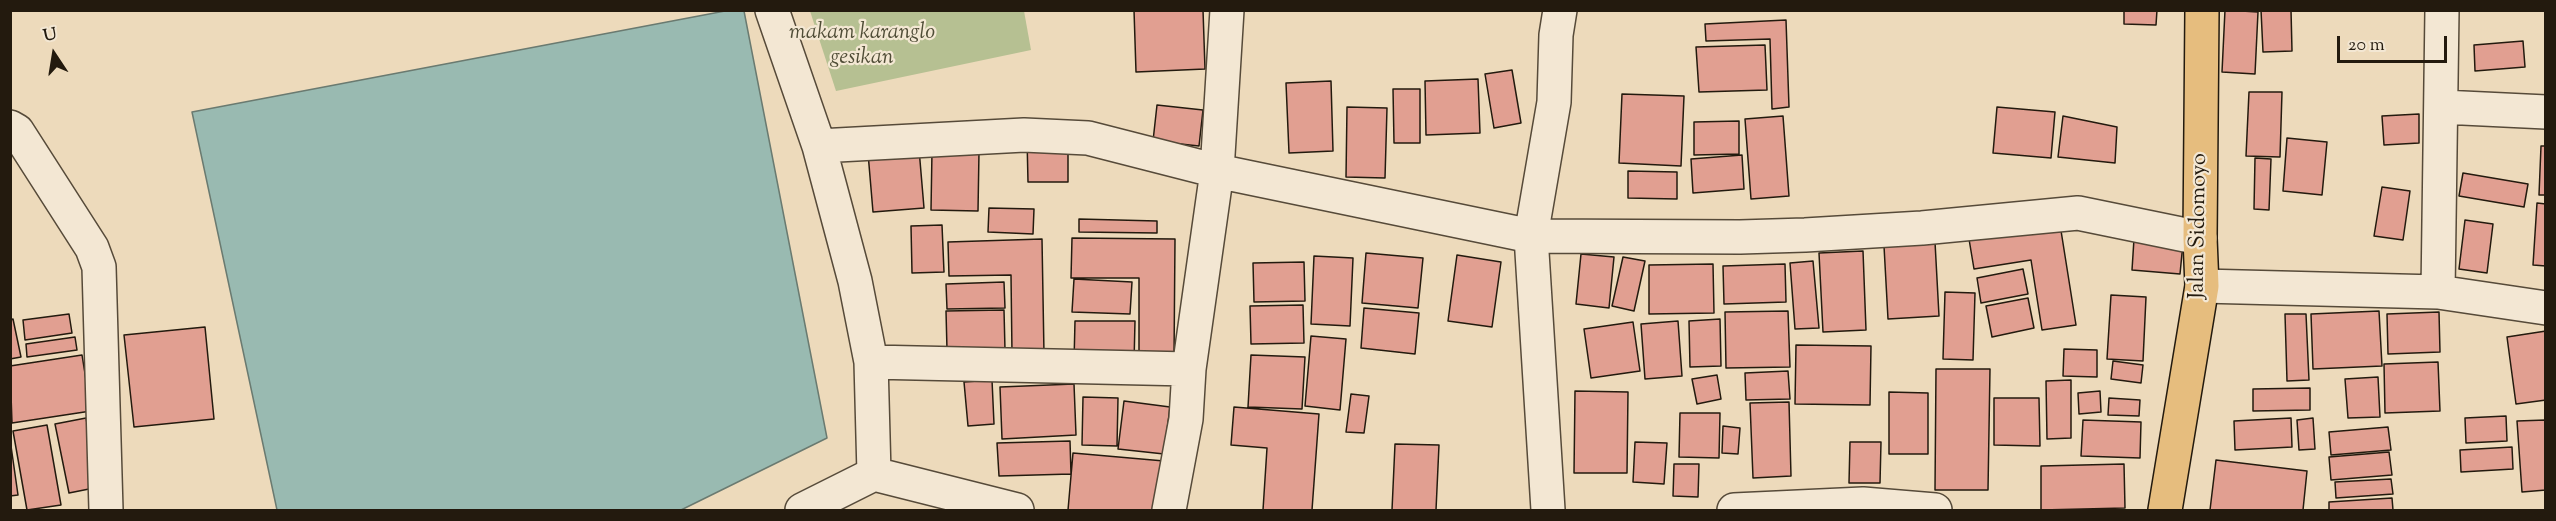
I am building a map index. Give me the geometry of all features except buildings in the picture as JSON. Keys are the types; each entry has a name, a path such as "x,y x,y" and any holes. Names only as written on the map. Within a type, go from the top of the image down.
{"main road":[{"name":"Jalan Sidomoyo","path":"2165,510 2202,286 2200,238 2202,10"}],"street":[{"path":"772,10 819,146 855,281 871,362 874,474"},
{"path":"1169,510 1186,419 1189,369 1217,171 1227,10"},
{"path":"1548,510 1531,236 1554,102 1556,35 1560,10"},
{"path":"2439,292 2442,10"},
{"path":"2442,107 2546,112"},
{"path":"10,127 17,131 92,248 99,267 106,510"},
{"path":"819,146 1024,135 1088,138 1217,171 1531,236 1805,235 1922,228 2078,213 2200,238"},
{"path":"2202,286 2439,292 2546,308"},
{"path":"871,362 1189,369"},
{"path":"802,510 874,474 1017,510"},
{"path":"1734,510 1863,504 1935,510"}],"green space":[{"name":"makam karanglo gesikan","path":"810,11 1024,11 1031,50 836,91"}],"water":[{"path":"725,11 744,11 827,438 681,510 277,510 192,112"}]}
